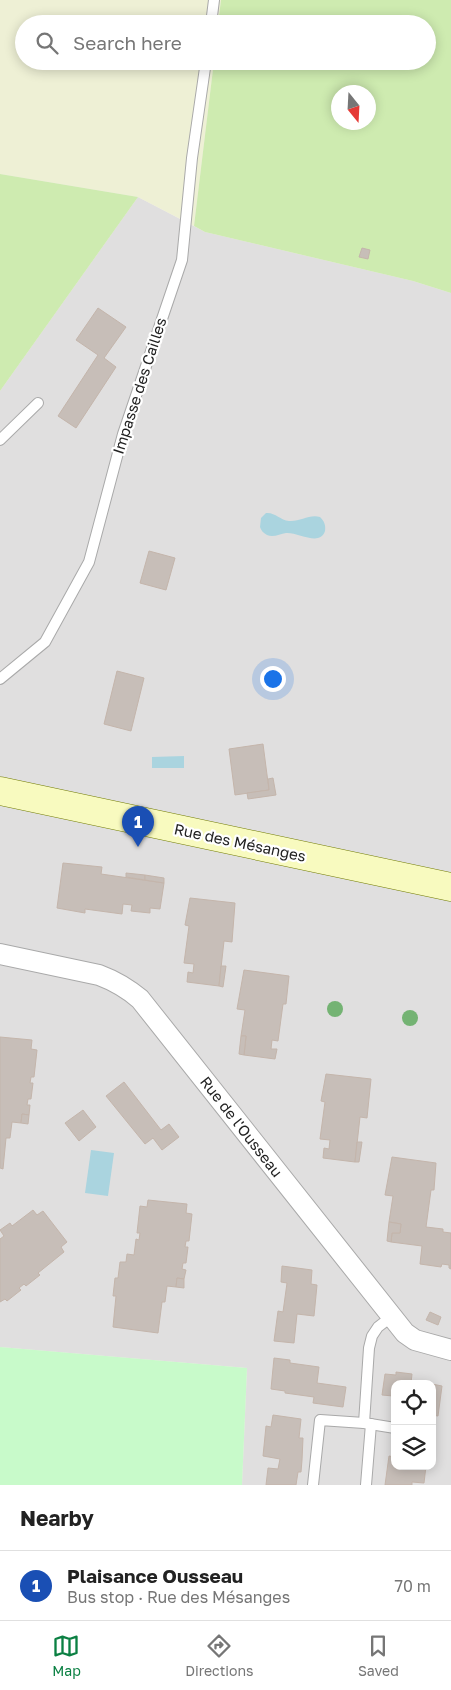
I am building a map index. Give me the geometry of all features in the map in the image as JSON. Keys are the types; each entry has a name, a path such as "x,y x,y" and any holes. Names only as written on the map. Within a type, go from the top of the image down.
{"main road":[{"name":"Rue des Mésanges","path":"0,791 451,887"}],"street":[{"name":"Rue de l'Ousseau","path":"0,954 99,975 129,989 146,1006 405,1333 416,1340 451,1350"}],"lane":[{"path":"212,15 214,0"},
{"name":"Impasse des Cailles","path":"0,679 45,642 88,562 123,434 182,260 192,158 205,70"},
{"path":"0,440 38,403"},
{"path":"366,1485 369,1348 372,1336 391,1317"},
{"path":"314,1485 320,1420 391,1427"}],"shaded area":[{"path":"138,197 205,232 413,281 451,293 451,1485 242,1485 247,1368 0,1347 0,391"}],"green space":[{"path":"0,0 221,0 219,15 15,15 15,70 213,70 194,226 138,197 0,174"},
{"path":"221,0 451,0 451,293 413,281 205,232 194,226 213,70 436,70 436,15 219,15"},
{"path":"0,174 138,197 0,391"},
{"path":"0,1347 247,1368 242,1485 0,1485"}],"water":[{"path":"266,513 289,521 312,516 320,517 323,520 325,531 318,538 308,538 291,533 269,536 260,527 261,518"},
{"path":"184,756 184,768 152,768 152,757"},
{"path":"91,1150 114,1153 108,1196 85,1193"}],"building":[{"path":"362,248 370,250 368,259 359,257"},
{"path":"98,308 126,327 104,358 116,367 76,428 58,416 98,355 76,340"},
{"path":"149,551 175,558 166,590 140,583"},
{"path":"117,671 144,678 131,731 104,724"},
{"path":"263,744 269,790 235,795 229,749"},
{"path":"273,778 276,795 248,799 247,793 269,790 268,779"},
{"path":"63,863 102,867 101,874 164,883 160,909 150,908 150,913 131,911 132,905 123,904 122,914 85,909 85,913 57,908"},
{"path":"126,873 145,875 145,880 126,877"},
{"path":"145,875 164,878 164,883 145,880"},
{"path":"190,898 235,903 232,942 224,941 219,986 187,982 188,972 193,973 194,964 184,963 189,926 185,925"},
{"path":"221,966 226,966 223,987 219,986"},
{"path":"244,970 289,976 286,1004 283,1004 278,1041 272,1040 271,1049 277,1049 275,1059 244,1055 246,1036 241,1036 245,1010 237,1009"},
{"path":"241,1036 246,1036 244,1055 239,1054"},
{"path":"0,1037 32,1040 31,1049 37,1050 34,1077 31,1077 30,1083 33,1083 31,1099 28,1099 27,1105 30,1105 29,1115 22,1114 21,1123 12,1122 10,1138 6,1138 3,1169 0,1168"},
{"path":"326,1074 371,1079 367,1118 360,1117 355,1162 323,1158 324,1148 329,1149 330,1140 320,1139 325,1102 321,1101"},
{"path":"124,1082 161,1130 169,1124 179,1137 162,1150 153,1138 145,1144 106,1096"},
{"path":"83,1110 96,1127 79,1141 65,1123"},
{"path":"22,1114 29,1115 28,1124 21,1123"},
{"path":"357,1142 362,1142 359,1162 355,1162"},
{"path":"392,1157 436,1163 434,1190 431,1190 426,1227 443,1229 443,1232 451,1233 451,1269 449,1265 442,1264 441,1267 420,1264 422,1246 391,1242 392,1233 400,1233 401,1224 389,1222 393,1196 385,1195"},
{"path":"148,1200 187,1204 186,1213 192,1214 189,1241 186,1241 185,1247 188,1247 186,1263 183,1263 182,1269 186,1270 184,1279 177,1278 176,1287 167,1286 165,1302 162,1302 158,1333 113,1327 116,1296 113,1296 115,1278 118,1278 120,1262 126,1262 127,1254 134,1255 136,1239 139,1240 140,1233 137,1233 140,1206 147,1207"},
{"path":"33,1210 37,1215 43,1211 67,1242 61,1247 64,1252 38,1273 40,1275 26,1286 24,1284 19,1288 21,1290 7,1301 5,1299 0,1302 0,1239 4,1236 0,1230 10,1223 12,1226"},
{"path":"389,1222 401,1224 400,1233 392,1233 391,1242 387,1241"},
{"path":"282,1266 312,1270 311,1284 317,1285 314,1316 297,1314 294,1343 274,1341 278,1311 283,1312 287,1283 281,1282"},
{"path":"177,1278 184,1279 184,1288 176,1287"},
{"path":"430,1312 441,1317 438,1325 426,1320"},
{"path":"274,1358 290,1360 290,1363 319,1367 317,1383 346,1387 343,1407 313,1403 314,1397 271,1389"},
{"path":"396,1372 412,1374 411,1380 391,1380 391,1396 382,1395 385,1374 396,1375"},
{"path":"436,1385 442,1386 438,1416 436,1416"},
{"path":"273,1415 301,1419 299,1438 303,1438 302,1460 301,1472 298,1472 296,1485 266,1485 268,1468 278,1469 280,1459 263,1456 266,1426 271,1427"},
{"path":"389,1456 391,1456 391,1470 426,1470 424,1483 412,1482 412,1485 385,1485"}],"place":[{"name":"Plaisance Ousseau","path":"138,847"}]}
